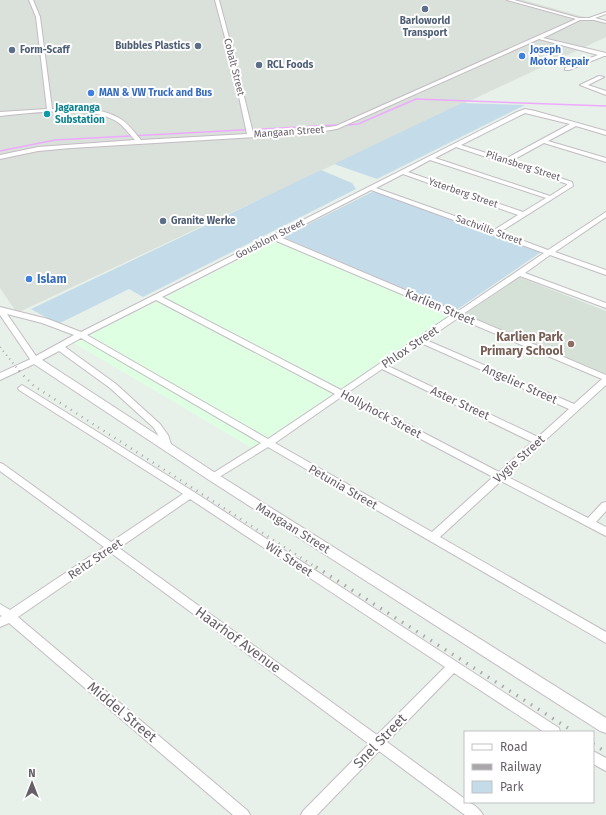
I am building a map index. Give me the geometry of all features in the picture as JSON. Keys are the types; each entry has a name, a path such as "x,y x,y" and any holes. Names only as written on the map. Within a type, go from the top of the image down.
{"street":[{"path":"32,0 39,22 50,111"},
{"name":"Cobalt Street","path":"217,0 234,64 250,135"},
{"path":"509,0 580,19 591,18 606,13"},
{"path":"591,18 606,22"},
{"name":"Mangaan Street","path":"0,156 38,149 139,141 306,132 337,127 580,19"},
{"path":"539,38 604,53"},
{"path":"567,69 604,53"},
{"path":"604,77 583,85 606,93"},
{"path":"0,114 50,111 80,111 108,114 120,122 139,141"},
{"name":"Gousblom Street","path":"0,377 274,236 518,113 525,111 533,112 575,124"},
{"path":"507,161 575,124 606,133"},
{"path":"543,141 606,160"},
{"name":"Pilansberg Street","path":"456,145 570,183 570,186 496,232"},
{"path":"429,158 551,198"},
{"name":"Ysterberg Street","path":"402,172 524,215"},
{"name":"Sachville Street","path":"371,188 606,273"},
{"name":"Phlox Street","path":"213,477 342,394 456,314 606,214"},
{"name":"Karlien Street","path":"274,236 606,379"},
{"path":"519,273 606,306"},
{"name":"Hollyhock Street","path":"156,297 606,532"},
{"name":"Mangaan Street","path":"0,310 35,360 213,477 606,726"},
{"name":"Petunia Street","path":"0,310 46,321 81,335 606,638"},
{"name":"Angelier Street","path":"420,340 575,408"},
{"path":"59,347 113,386 152,421 163,435 167,447"},
{"name":"Aster Street","path":"382,366 539,441"},
{"name":"Vygie Street","path":"432,538 606,379"},
{"name":"Wit Street","path":"22,388 190,494 552,731"},
{"name":"Haarhof Avenue","path":"0,466 476,815"},
{"name":"Reitz Street","path":"5,620 190,494"},
{"path":"589,523 606,505"},
{"name":"Middel Street","path":"0,608 5,620 243,815"},
{"name":"Snel Street","path":"308,815 453,666"},
{"path":"594,758 606,765"}],"shaded area":[{"path":"0,0 523,0 606,23 606,37 17,313 0,288"},
{"path":"276,241 450,315 252,448 74,343"},
{"name":"Karlien Park Primary School","path":"519,277 606,311 606,374 465,314"}],"green space":[{"path":"462,103 525,105 377,179 334,164"},
{"path":"321,170 352,183 356,189 143,297 129,289 58,324 31,309"},
{"path":"374,191 541,252 455,311 283,237"}],"waterway":[{"path":"348,125 358,124 416,99 606,106"},
{"path":"0,151 55,140 336,125"}],"railway":[{"path":"0,347 20,372"},
{"path":"20,372 34,386 317,568"},
{"path":"316,567 572,731"},
{"path":"594,745 606,752"}],"place":[{"name":"Barloworld Transport","path":"425,9"},
{"name":"Bubbles Plastics","path":"198,46"},
{"name":"Form-Scaff","path":"12,50"},
{"name":"Joseph Motor Repair","path":"522,56"},
{"name":"RCL Foods","path":"259,65"},
{"name":"MAN & VW Truck and Bus","path":"91,93"},
{"name":"Jagaranga Substation","path":"47,114"},
{"name":"Granite Werke","path":"163,221"},
{"name":"Islam","path":"29,279"},
{"name":"Karlien Park Primary School","path":"571,344"}]}
